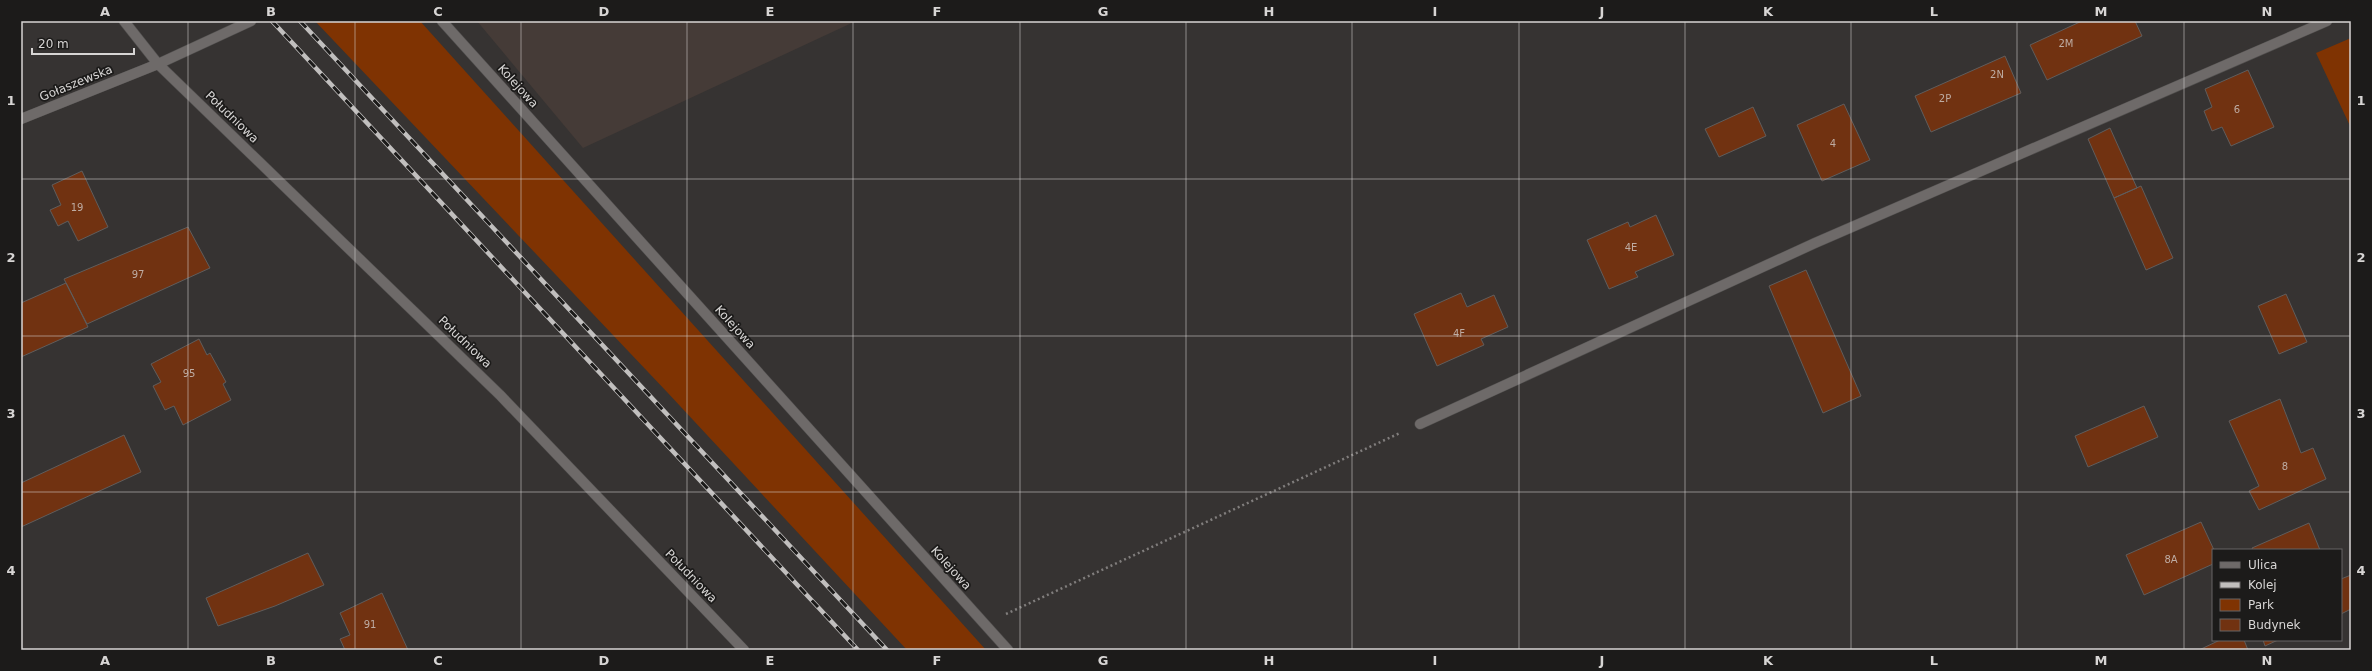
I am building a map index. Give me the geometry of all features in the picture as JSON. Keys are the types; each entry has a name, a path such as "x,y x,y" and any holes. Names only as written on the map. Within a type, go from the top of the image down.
{"street":[{"name":"Południowa","path":"124,21 158,64 500,395 744,650"},
{"name":"Gołaszewska","path":"21,119 158,64 251,21"},
{"name":"Kolejowa","path":"442,21 1008,650"},
{"path":"1420,424 1815,243 2328,21"}],"path":[{"path":"984,624 1420,424"}],"shaded area":[{"path":"477,21 856,21 583,148"}],"green space":[{"path":"315,21 420,21 986,650 907,650 667,392"},
{"path":"2351,38 2351,128 2316,53"}],"building":[{"path":"2082,21 2135,21 2142,36 2047,80 2030,45"},
{"path":"2005,56 2021,93 1931,132 1915,96"},
{"path":"2248,70 2274,127 2231,146 2222,127 2212,131 2204,111 2212,107 2205,89"},
{"path":"1844,104 1870,160 1822,181 1797,125"},
{"path":"1753,107 1766,136 1719,157 1705,129"},
{"path":"2110,128 2137,188 2114,198 2088,139"},
{"path":"82,171 108,227 78,241 68,221 58,226 50,210 61,205 52,185"},
{"path":"2141,186 2173,258 2146,270 2114,198"},
{"path":"1656,215 1674,255 1635,272 1638,277 1609,289 1587,240 1628,222 1630,227"},
{"path":"188,227 210,268 87,324 64,279"},
{"path":"1806,270 1861,396 1823,413 1769,286"},
{"path":"66,283 88,327 21,357 21,303"},
{"path":"1461,293 1467,307 1494,295 1508,327 1481,339 1484,345 1437,366 1414,314"},
{"path":"2286,294 2307,342 2279,354 2258,306"},
{"path":"199,339 207,355 210,353 226,382 223,384 231,400 183,425 174,406 165,410 153,386 161,382 151,364"},
{"path":"2280,399 2301,453 2313,448 2326,479 2259,510 2249,491 2259,486 2229,421"},
{"path":"2144,406 2158,437 2088,467 2075,436"},
{"path":"124,435 141,472 21,527 21,483"},
{"path":"2201,522 2214,549 2212,549 2212,564 2144,595 2126,555"},
{"path":"2309,523 2320,549 2252,549"},
{"path":"308,553 324,585 275,606 218,626 206,598"},
{"path":"2351,575 2351,609 2342,614 2342,579"},
{"path":"382,593 408,650 345,650 340,639 350,635 340,613"},
{"path":"2218,641 2244,641 2248,650 2199,650"},
{"path":"2263,641 2276,641 2265,646"}],"railway":[{"path":"272,21 858,650"},
{"path":"300,21 887,650"}]}
